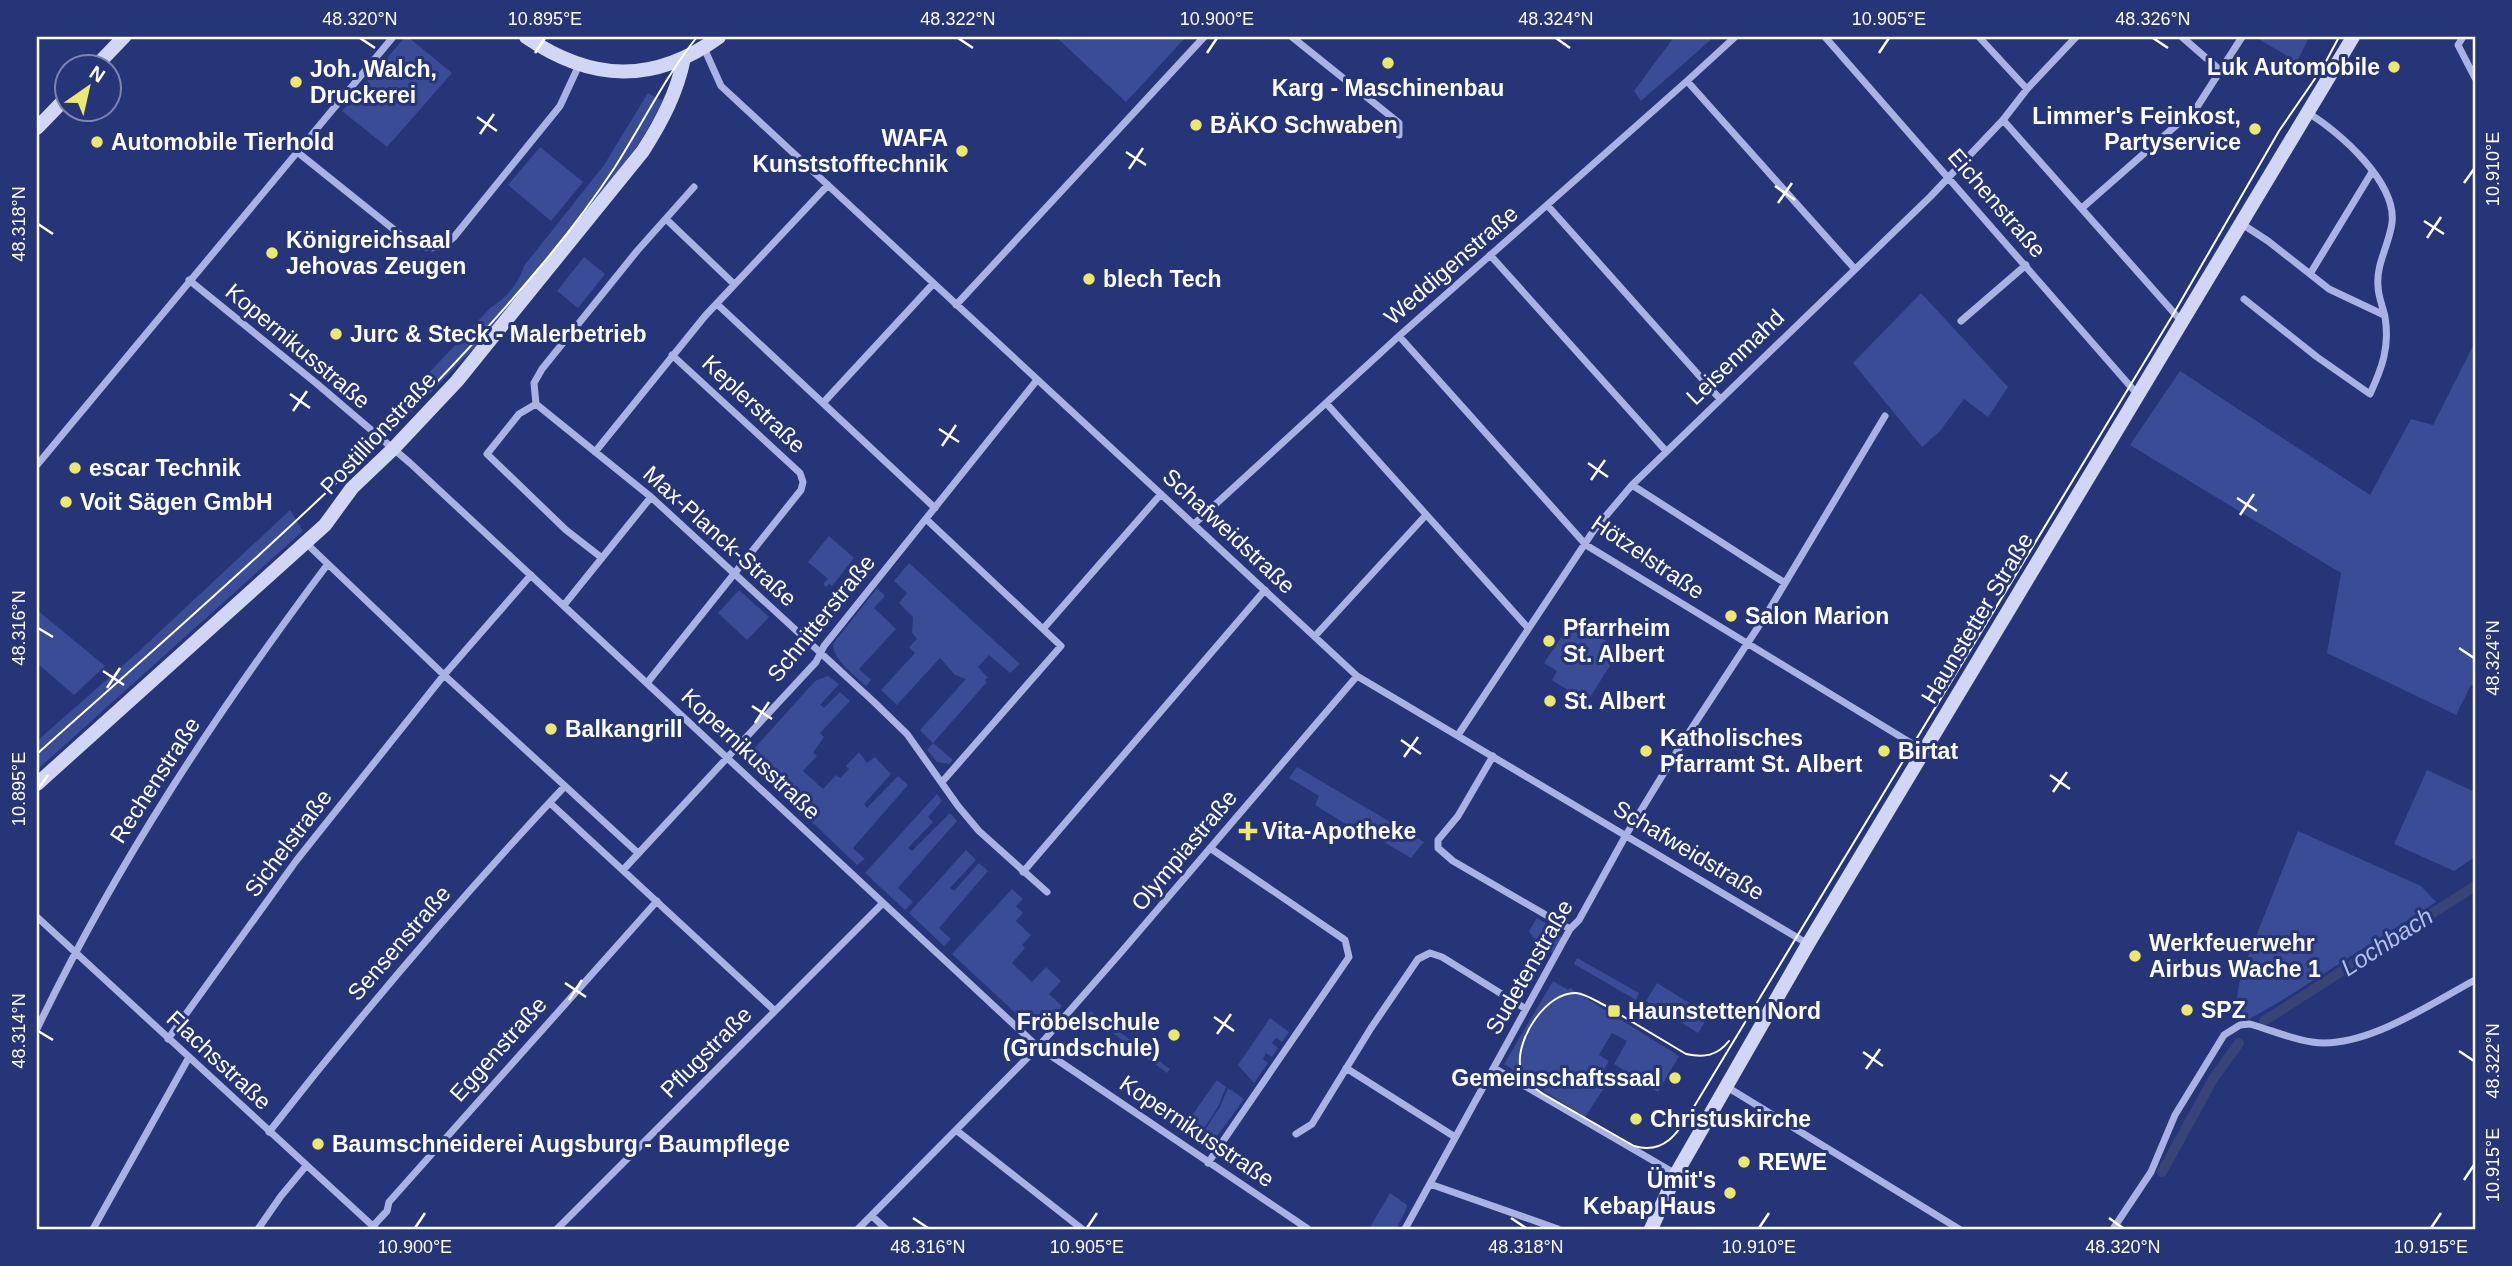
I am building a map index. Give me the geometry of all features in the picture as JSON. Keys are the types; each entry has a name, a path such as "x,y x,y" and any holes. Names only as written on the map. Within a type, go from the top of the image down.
{"main road":[{"path":"110,52 124,37"},
{"path":"526,37 579,65 611,72 660,68 684,58 719,37"},
{"name":"Haunstetter Straße","path":"1651,1229 1676,1174 1808,944 2353,37"},
{"name":"Postillionstraße","path":"37,784 325,525 352,488 457,382 643,151 669,107 678,86 684,58"},
{"path":"37,128 52,112"}],"street":[{"path":"37,465 393,37"},
{"path":"956,305 1204,37"},
{"path":"1292,37 1399,123 1399,135"},
{"name":"Weddigenstraße","path":"1194,524 1399,336 1735,37"},
{"name":"Eichenstraße","path":"1825,37 2138,396"},
{"path":"1979,37 2027,89"},
{"name":"Leisenmahd","path":"1458,735 1594,530 1632,485 1949,177 2076,37"},
{"path":"2182,37 2221,71"},
{"path":"2082,208 2197,107 2242,37"},
{"path":"2463,37 2458,45 2460,53 2475,78"},
{"name":"Schafweidstraße","path":"704,47 721,86 1357,676 1808,944"},
{"path":"296,151 412,244 435,250 454,237 561,106 579,65"},
{"path":"1688,81 1854,268"},
{"path":"2244,299 2325,363 2370,394 2387,350 2385,315 2378,288 2378,274 2389,237 2393,210 2388,195 2345,139 2308,113"},
{"path":"2003,120 2183,323"},
{"path":"2310,274 2372,173"},
{"path":"595,452 672,355 734,284 828,185"},
{"path":"602,558 566,530 487,454 519,414 536,404 534,383 542,369 637,251 694,187"},
{"path":"1548,206 1720,399"},
{"path":"666,219 734,284"},
{"path":"2242,224 2329,289 2385,315"},
{"path":"1490,255 1666,452"},
{"path":"1961,321 2026,265"},
{"name":"Kopernikusstraße","path":"188,281 316,383 393,449 1038,1047 1308,1229"},
{"path":"823,403 933,285"},
{"path":"717,304 935,508"},
{"name":"Hötzelstraße","path":"1399,336 1586,545 1924,751"},
{"name":"Keplerstraße","path":"647,683 801,490 803,482 800,474 672,355"},
{"name":"Schnitterstraße","path":"623,870 816,662 1037,380"},
{"path":"1326,402 1528,628"},
{"name":"Max-Planck-Straße","path":"536,404 651,497 907,734 979,831 1047,892"},
{"name":"Sudetenstraße","path":"1405,1229 1570,929 1718,684 1785,583 1885,416"},
{"path":"1632,485 1785,583"},
{"path":"1044,629 1161,494"},
{"path":"564,605 651,497"},
{"path":"1315,636 1426,515"},
{"path":"926,519 1061,646 942,782"},
{"path":"306,543 444,675 638,853"},
{"name":"Rechenstraße","path":"37,1029 74,952 130,852 191,756 283,623 327,565"},
{"name":"Sichelstraße","path":"168,1039 296,861 444,675 531,575"},
{"path":"1023,872 1265,590"},
{"name":"Olympiastraße","path":"859,1229 1038,1047 1357,676"},
{"path":"1493,756 1458,816 1438,840 1438,848 1453,861 1570,929"},
{"name":"Sensenstraße","path":"269,1132 425,940 565,786"},
{"path":"550,803 774,1010"},
{"path":"1208,1163 1349,957 1345,940 1210,848"},
{"name":"Eggenstraße","path":"374,1228 387,1211 389,1202 657,901"},
{"name":"Pflugstraße","path":"557,1229 883,903"},
{"name":"Flachsstraße","path":"37,918 374,1228"},
{"path":"1296,1134 1312,1124 1418,959 1430,953 1443,957 1526,1009"},
{"path":"2113,1229 2151,1172 2175,1115 2224,1035 2231,1030 2250,1024 2313,1043 2353,1041 2475,980"},
{"path":"93,1229 188,1059"},
{"path":"1346,1068 1455,1137"},
{"path":"1494,1068 1676,1174"},
{"path":"1727,1087 1959,1229"},
{"path":"956,1130 1082,1229"},
{"path":"258,1229 306,1166"},
{"path":"1430,1184 1558,1229"},
{"path":"872,1216 886,1229"}],"shaded area":[{"path":"405,37 452,73 387,147 342,111"},
{"path":"1056,37 1186,37 1126,102"},
{"path":"1674,37 1714,37 1641,101 1634,91"},
{"path":"2258,37 2309,37 2297,62"},
{"path":"648,93 663,101 640,142 615,176 485,337 404,420 394,410 490,308 511,290 524,266 604,165"},
{"path":"540,147 583,182 551,221 508,185"},
{"path":"584,257 605,274 578,308 557,291"},
{"path":"1921,293 2008,387 1988,417 1964,399 1940,431 1922,447 1853,363"},
{"path":"2475,342 2475,686 2471,685 2456,715 2327,653 2341,573 2130,445 2180,371 2370,495 2411,419 2433,425"},
{"path":"290,510 303,531 37,770 37,741 138,652"},
{"path":"829,536 854,558 832,586 829,584 826,587 823,584 828,579 808,562"},
{"path":"909,563 1020,664 1010,673 989,655 978,667 988,678 985,680 987,682 933,743 920,730 966,679 955,675 940,658 897,705 881,690 915,653 909,647 917,639 912,633 913,617 899,603 907,593 894,581"},
{"path":"877,588 885,596 874,608 896,629 859,669 871,680 866,686 841,662 833,644"},
{"path":"739,590 769,617 747,640 718,613"},
{"path":"37,610 105,666 74,695 37,663"},
{"path":"1568,627 1585,638 1590,631 1620,650 1587,702 1552,680 1557,671 1544,663"},
{"path":"828,676 839,684 820,705 824,708 840,692 850,701 820,733 824,737 813,753 817,756 803,771 823,789 836,775 840,778 849,769 846,766 859,752 867,763 875,757 891,774 864,804 867,808 898,776 908,785 853,848 865,859 857,865 748,761 752,751 815,681"},
{"path":"933,743 953,760 949,764 937,762 927,750"},
{"path":"1297,767 1424,842 1411,858 1382,841 1367,837 1315,805 1319,796 1289,778"},
{"path":"2427,770 2475,792 2475,857 2454,871 2394,844"},
{"path":"937,794 942,801 928,817 933,822 908,848 912,851 950,813 957,821 898,888 913,902 905,910 865,873"},
{"path":"2298,831 2421,886 2436,902 2242,1023 2234,1015 2241,974"},
{"path":"966,850 976,860 950,888 954,891 979,863 988,871 939,928 951,939 944,946 909,913"},
{"path":"1012,889 1023,899 1016,906 1023,913 1016,921 1031,935 1022,945 1025,948 1012,963 1032,982 1046,967 1061,981 1049,994 1062,1006 1051,1020 1043,1025 1027,1024 952,954"},
{"path":"1537,918 1552,927 1562,938 1553,953 1536,942 1529,931"},
{"path":"1577,958 1639,993 1636,1000 1574,964"},
{"path":"1553,981 1568,990 1570,988 1679,1056 1658,1092 1614,1064 1627,1041 1612,1033 1599,1055 1609,1061 1600,1077 1606,1085 1585,1117 1544,1091 1540,1084 1536,1085 1504,1064"},
{"path":"1657,983 1709,1015 1698,1033 1646,1001"},
{"path":"1091,1011 1170,1069 1167,1073 1088,1015"},
{"path":"1270,1018 1289,1032 1282,1042 1276,1038 1272,1043 1278,1048 1272,1057 1266,1053 1263,1059 1268,1063 1254,1083 1238,1065"},
{"path":"1217,1080 1226,1087 1219,1105 1196,1141 1181,1131"},
{"path":"1228,1088 1244,1099 1208,1149 1197,1142 1220,1107"},
{"path":"1390,1193 1407,1205 1396,1229 1369,1229"}],"waterway":[{"name":"Lochbach","path":"2264,1021 2475,886"},
{"name":"Lochbach","path":"2162,1172 2213,1079 2239,1043"}],"tram line":[{"path":"37,754 297,520 422,398 482,334 588,206 697,37"},
{"path":"1606,1006 1576,993 1554,1000 1544,1008 1528,1030 1520,1054 1521,1070 1528,1082 1543,1094 1634,1146 1645,1148 1662,1145 1675,1134 1692,1110 2174,313 2279,131 2323,67 2339,37"},
{"path":"1614,1011 1686,1054 1710,1055 1729,1041"}],"place":[{"name":"Karg - Maschinenbau","path":"1388,63"},
{"name":"Luk Automobile","path":"2394,67"},
{"name":"Joh. Walch, Druckerei","path":"296,82"},
{"name":"BÄKO Schwaben","path":"1196,125"},
{"name":"Limmer's Feinkost, Partyservice","path":"2255,129"},
{"name":"Automobile Tierhold","path":"97,142"},
{"name":"WAFA Kunststofftechnik","path":"962,151"},
{"name":"Königreichsaal Jehovas Zeugen","path":"272,253"},
{"name":"blech Tech","path":"1089,279"},
{"name":"Jurc & Steck - Malerbetrieb","path":"336,334"},
{"name":"escar Technik","path":"75,468"},
{"name":"Voit Sägen GmbH","path":"66,502"},
{"name":"Salon Marion","path":"1731,616"},
{"name":"Pfarrheim St. Albert","path":"1549,641"},
{"name":"St. Albert","path":"1550,701"},
{"name":"Balkangrill","path":"551,729"},
{"name":"Katholisches Pfarramt St. Albert","path":"1646,751"},
{"name":"Birtat","path":"1884,751"},
{"name":"Vita-Apotheke","path":"1248,831"},
{"name":"Werkfeuerwehr Airbus Wache 1","path":"2135,956"},
{"name":"SPZ","path":"2187,1010"},
{"name":"Haunstetten Nord","path":"1614,1011"},
{"name":"Fröbelschule (Grundschule)","path":"1174,1035"},
{"name":"Gemeinschaftssaal","path":"1675,1078"},
{"name":"Christuskirche","path":"1636,1119"},
{"name":"Baumschneiderei Augsburg - Baumpflege","path":"318,1144"},
{"name":"REWE","path":"1744,1162"},
{"name":"Ümit's Kebap Haus","path":"1730,1193"}]}
